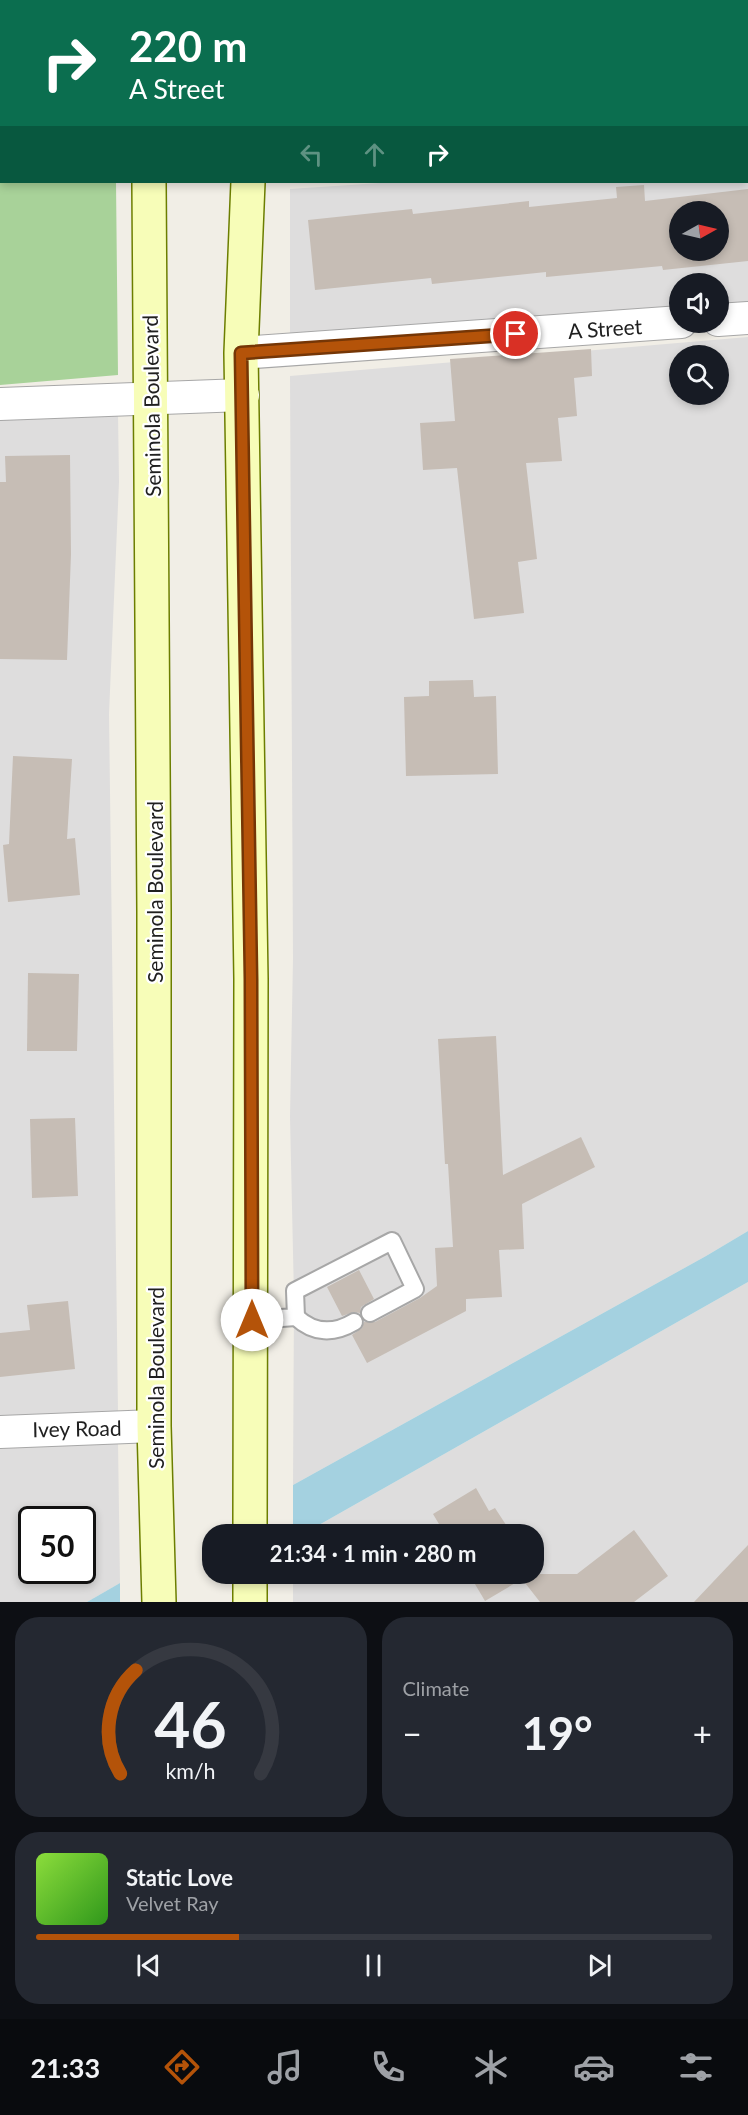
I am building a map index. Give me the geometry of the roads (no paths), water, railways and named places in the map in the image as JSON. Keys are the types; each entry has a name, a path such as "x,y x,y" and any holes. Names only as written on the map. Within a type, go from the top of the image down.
{"main road":[{"name":"Seminola Boulevard","path":"148,183 151,396 154,1426 159,1602"},
{"path":"248,183 241,353 251,979 250,1524"},
{"path":"250,1584 250,1602"}],"street":[{"path":"729,319 748,318"},
{"name":"A Street","path":"241,353 669,323"},
{"path":"0,404 151,396 243,395"},
{"name":"Ivey Road","path":"0,1432 154,1426"}],"lane":[{"path":"354,1322 341,1330 318,1331 306,1327 296,1317 295,1291 392,1241 415,1288 370,1313"},
{"path":"252,1320 296,1317"}],"water":[{"path":"748,1231 748,1282 321,1524 293,1524 293,1485"},
{"path":"120,1583 120,1602 87,1602"}]}
